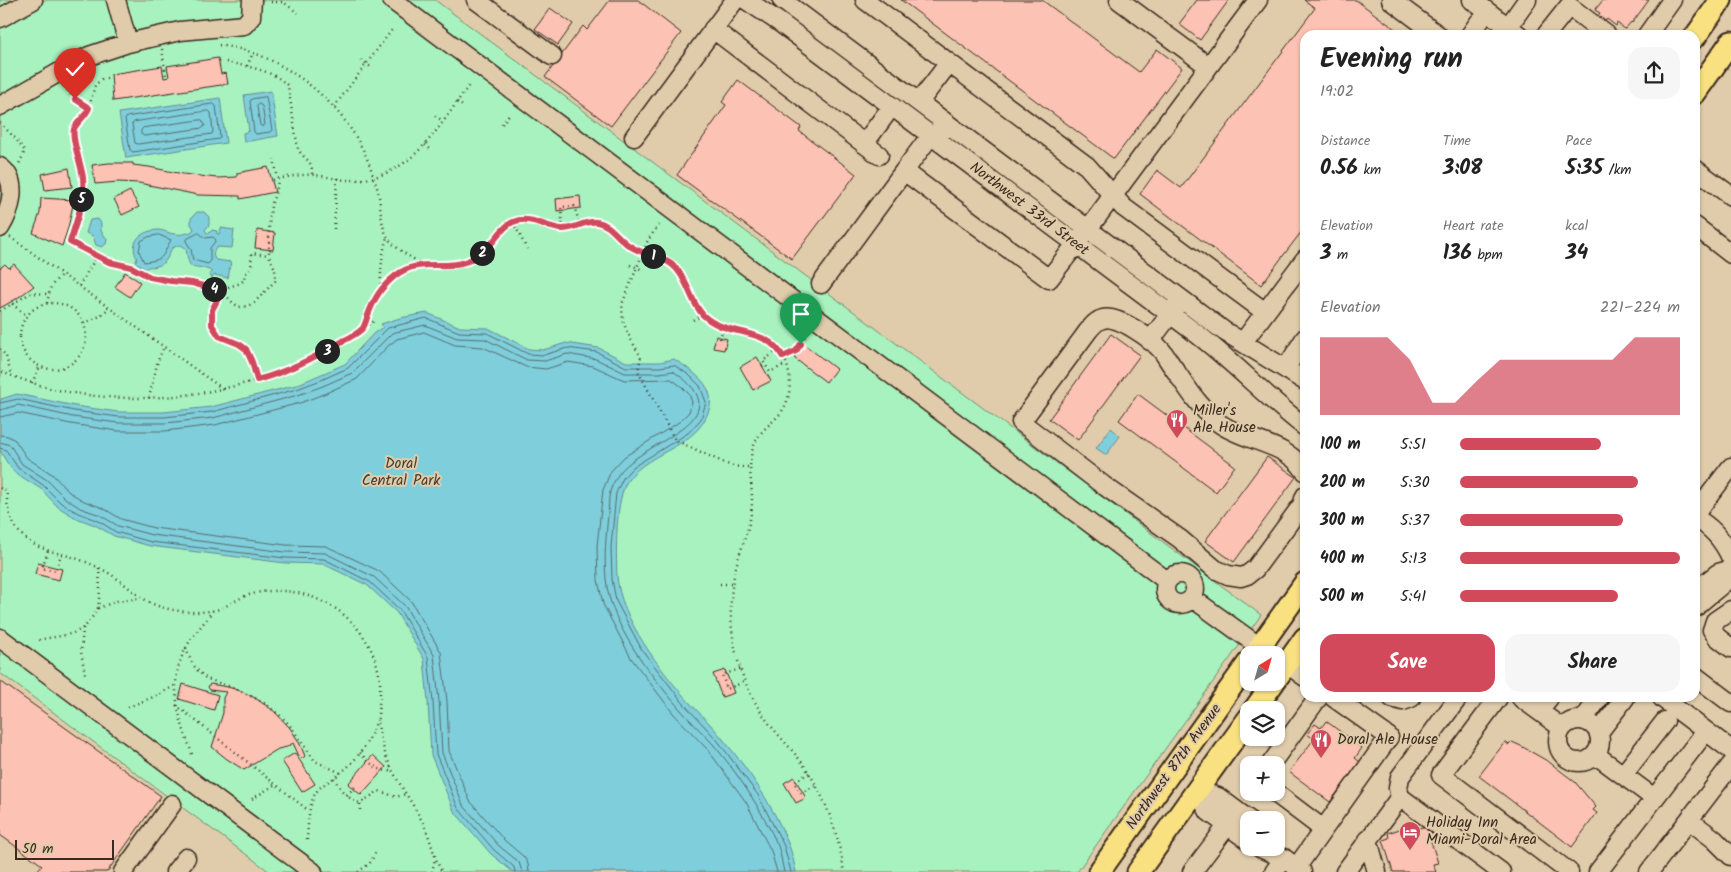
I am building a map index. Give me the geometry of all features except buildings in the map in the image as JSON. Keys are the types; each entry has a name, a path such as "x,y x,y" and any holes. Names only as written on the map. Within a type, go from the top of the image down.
{"main road":[{"path":"1700,30 1722,0"},
{"path":"1700,86 1729,49"},
{"name":"Northwest 87th Avenue","path":"1260,646 1300,590"},
{"path":"1285,667 1300,645"},
{"name":"Northwest 87th Avenue","path":"1099,872 1240,674"},
{"name":"Northwest 87th Avenue","path":"1138,872 1240,730"},
{"path":"1170,771 1197,790"}],"street":[{"path":"0,18 33,0"},
{"path":"116,0 128,43"},
{"path":"0,106 89,56 128,43 180,31 244,25 251,16 252,0"},
{"path":"392,0 1167,581 1175,575 1185,575 1189,578 1194,586 1192,598 1244,646"},
{"path":"476,0 552,56"},
{"path":"634,136 734,0"},
{"name":"Northwest 33rd Street","path":"746,0 780,22 1170,314 1222,354 1270,399 1300,423"},
{"name":"Northwest 33rd Street","path":"782,0 1182,299 1243,342 1300,378"},
{"path":"865,0 1087,166 1123,206 1265,312"},
{"path":"1119,0 1208,66"},
{"path":"904,172 1049,279 1258,0"},
{"path":"1391,0 1431,30"},
{"path":"1472,0 1512,30"},
{"path":"1513,30 1527,0"},
{"path":"1651,30 1672,0"},
{"path":"1550,30 1569,6 1579,5 1601,30"},
{"path":"1474,30 1487,11"},
{"path":"713,29 879,155"},
{"path":"931,135 932,122 924,106 949,63"},
{"path":"864,144 892,106"},
{"path":"821,284 931,135 940,132 968,139"},
{"path":"0,167 6,173 12,187 10,207 4,232"},
{"path":"1700,173 1731,196"},
{"path":"1700,230 1731,254"},
{"path":"1243,342 1300,266"},
{"path":"1150,341 1182,299"},
{"path":"1300,465 1280,449 1240,435 1219,422 1204,408 1162,350 1125,323 1107,318 1100,320 1088,331 1021,422 1103,485 1180,539 1215,569 1228,575 1241,577 1256,569 1300,508"},
{"path":"1286,368 1300,346"},
{"path":"1700,507 1731,467"},
{"path":"1700,521 1718,536 1731,558"},
{"path":"1700,575 1714,565 1731,568"},
{"path":"1700,587 1718,572 1731,568"},
{"path":"1700,602 1725,583 1731,575"},
{"path":"1700,612 1707,610 1731,591"},
{"path":"1731,610 1715,621 1712,630 1717,637 1731,648"},
{"path":"0,638 313,872"},
{"path":"1285,672 1300,676"},
{"path":"1700,680 1731,703"},
{"path":"1276,756 1315,702"},
{"path":"1273,856 1286,864 1324,829 1389,738 1340,702"},
{"path":"1455,702 1400,777 1398,788 1400,798 1501,872"},
{"path":"1495,702 1440,775 1570,872"},
{"path":"1583,720 1596,702"},
{"path":"1599,732 1617,702"},
{"path":"1667,702 1731,750"},
{"path":"1544,704 1562,728"},
{"path":"1575,720 1583,720 1595,726 1599,732 1600,747 1591,759 1584,762 1576,762 1569,760 1559,749 1558,742 1562,728 1575,720"},
{"path":"1623,775 1665,721"},
{"path":"1598,872 1706,731"},
{"path":"1596,754 1654,798"},
{"path":"1649,872 1731,765"},
{"path":"1197,790 1218,797 1240,813"},
{"path":"1197,790 1209,812 1240,835"},
{"path":"1344,872 1400,798"},
{"path":"1285,800 1324,829"},
{"path":"123,872 172,804"},
{"path":"1689,820 1714,839 1731,856"},
{"path":"1192,872 1227,826"},
{"path":"1368,840 1378,872"},
{"path":"175,872 186,858"}],"path":[{"path":"271,2 283,2 298,13"},
{"path":"334,107 394,27"},
{"path":"161,45 166,76"},
{"path":"218,45 253,53 275,62 294,73 334,107 349,126 361,146 378,190 387,237 380,274 381,289"},
{"path":"247,66 253,53"},
{"path":"361,60 372,68"},
{"path":"226,62 269,73 288,86 298,149 310,162 313,169 312,175"},
{"path":"107,78 102,79 95,85 85,117 74,130 83,179 80,212 70,242 109,262 131,267 150,277 192,283 222,291 239,307 254,303 275,280 275,269 269,255 271,206 278,179 274,159"},
{"path":"61,80 71,96 89,108"},
{"path":"273,180 289,176 312,175 349,180 373,178 406,163 425,145 470,84"},
{"path":"457,102 465,108"},
{"path":"502,124 510,114"},
{"path":"435,116 443,121"},
{"path":"0,123 15,138 24,151 20,164"},
{"path":"425,145 433,151"},
{"path":"334,229 337,178"},
{"path":"563,229 561,207 574,206 580,225"},
{"path":"364,328 376,296 381,289 407,269 424,265 450,265 466,261 488,247 503,229 513,222 533,220 553,228 563,229 592,221 603,223 628,246 665,260 675,267 686,282 694,304 714,324 723,328 758,335 778,350 786,364 790,381 786,404 780,414 757,438 751,453 751,515 748,534 738,559 733,584 733,641 744,682 764,716 800,760 816,785 834,824 844,872"},
{"path":"513,222 527,250"},
{"path":"659,225 650,237 643,252 622,306 626,330 641,357 638,371 675,440 733,466 750,467"},
{"path":"4,232 223,389"},
{"path":"387,237 401,250 424,265"},
{"path":"257,380 246,349 219,336 212,325 212,310 222,291 244,280 245,274 251,268 252,253 269,255"},
{"path":"79,286 97,256"},
{"path":"630,264 644,270"},
{"path":"47,303 51,286 62,274"},
{"path":"0,311 22,296 31,293 48,294"},
{"path":"47,303 60,303 69,306 78,313 84,323 86,332 86,344 78,358 70,365 59,369 48,369 29,359 21,346 20,332 26,315 36,307 47,303"},
{"path":"12,304 26,315"},
{"path":"84,323 100,316 109,308"},
{"path":"693,320 703,315"},
{"path":"0,376 1,372 63,391 114,397 165,398 223,389 291,368 322,354 375,320"},
{"path":"720,339 723,328"},
{"path":"783,357 799,348 806,335"},
{"path":"149,398 156,365 164,347"},
{"path":"0,349 6,356 12,376"},
{"path":"778,350 763,360 770,372 786,364"},
{"path":"32,383 40,366"},
{"path":"0,488 7,492 7,508 18,530 32,543 48,551 74,557 99,568 152,604 172,610 192,612 212,610 246,596 277,591 296,592 337,609 356,627 375,659 380,688 378,719 380,734 392,771 423,822 435,858 442,872"},
{"path":"48,551 42,568 56,571 61,554"},
{"path":"39,640 61,636 83,628 98,608 100,591 99,568"},
{"path":"720,584 733,584"},
{"path":"98,608 117,601 141,598"},
{"path":"192,754 176,705 176,685 186,648 212,610"},
{"path":"83,628 82,652 85,674"},
{"path":"186,648 190,660 207,679 250,694 267,705 292,728 315,761 341,773"},
{"path":"740,669 722,676 727,689 744,682"},
{"path":"128,707 156,696 176,685"},
{"path":"176,705 309,812"},
{"path":"307,840 309,812 316,793 322,785 341,773 360,754 368,742 378,719"},
{"path":"360,754 383,772 392,771"},
{"path":"809,773 794,782 801,793 816,785"},
{"path":"334,778 346,795 360,803"},
{"path":"252,799 276,784"},
{"path":"346,795 355,787"},
{"path":"360,803 379,792 396,797 406,794"},
{"path":"360,803 360,810"},
{"path":"358,872 370,863 376,852"},
{"path":"432,872 435,858"}],"green space":[{"name":"Doral Central Park","path":"0,0 435,0 1261,615 1077,872 270,872 0,673"}],"water":[{"path":"271,91 278,136 244,142 243,133 249,131 244,95"},
{"path":"220,98 226,143 126,158 119,113"},
{"path":"197,212 204,212 209,217 209,225 205,230 207,233 212,230 217,231 217,234 219,234 221,228 234,230 232,248 218,247 214,253 216,260 231,262 228,278 214,275 212,278 209,274 212,272 209,270 192,266 188,261 186,249 180,245 172,248 167,259 155,267 145,269 135,262 137,259 134,247 142,234 159,230 177,234 191,232 194,229 191,224 191,218"},
{"path":"98,219 101,223 101,231 107,239 106,244 102,247 96,245 93,236 86,233 90,220"},
{"path":"427,313 460,327 488,328 529,349 543,350 566,343 599,348 626,362 660,362 674,359 695,374 706,386 711,401 703,423 684,441 637,470 624,488 619,512 617,576 626,609 655,660 689,702 718,733 759,788 782,829 791,850 796,872 513,872 491,854 454,811 431,755 424,659 397,613 367,585 323,564 285,563 150,546 114,536 58,507 41,489 14,472 0,450 1,399 17,394 75,406 118,412 164,412 211,407 296,385 345,364 374,333 383,327 381,324"},
{"path":"1111,428 1120,436 1106,455 1096,448"}],"place":[{"name":"Miller's Ale House","path":"1177,439"},
{"name":"Doral Ale House","path":"1321,759"},
{"name":"Holiday Inn Miami-Doral Area","path":"1410,851"}],"route":[{"path":"75,99 89,108 85,117 74,130 83,179 80,212 70,242 109,262 131,267 150,277 192,283 222,291 212,310 212,325 219,336 235,342 246,349 250,354 257,380 322,354 364,328 367,316 381,289 407,269 424,265 443,266 458,264 466,261 488,247 508,225 513,222 527,220 563,229 592,221 603,223 628,246 659,257 675,267 686,282 691,298 699,310 714,324 727,329 758,335 772,344 783,357 796,351 801,344"}]}
